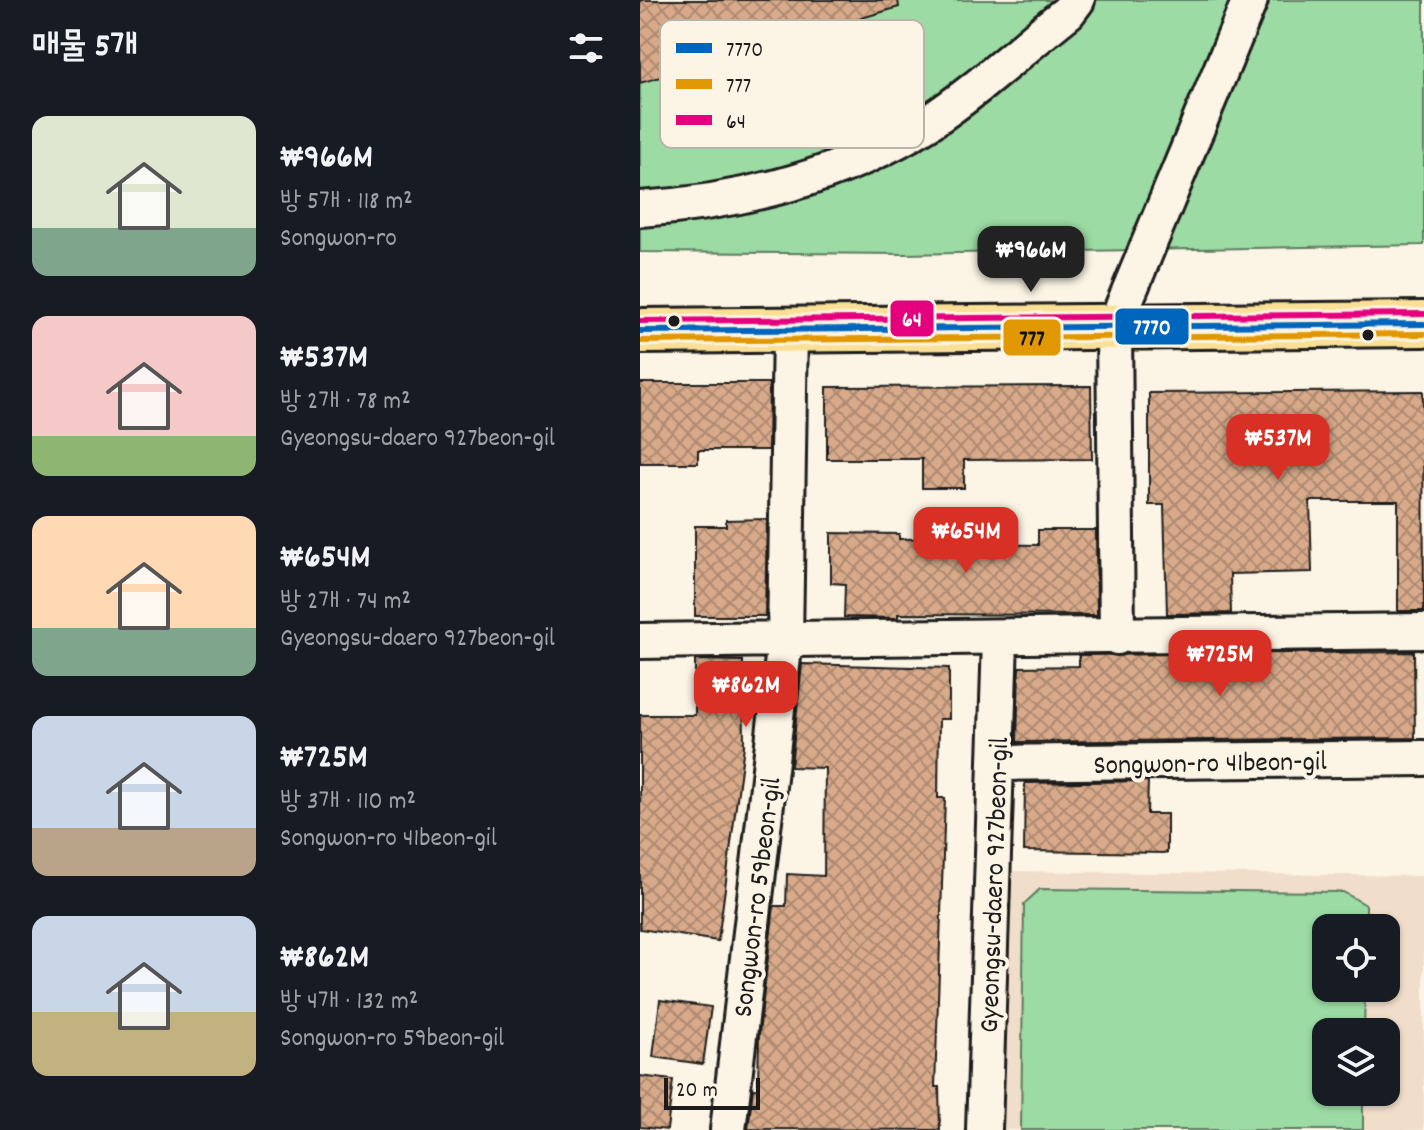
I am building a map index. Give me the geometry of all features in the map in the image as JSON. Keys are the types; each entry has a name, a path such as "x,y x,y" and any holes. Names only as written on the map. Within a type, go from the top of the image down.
{"main road":[{"path":"640,331 1424,324"}],"street":[{"path":"924,125 1068,12 1077,0"},
{"path":"1117,637 1114,328 1250,0"},
{"path":"640,209 682,206 833,172 879,148"},
{"name":"Songwon-ro 59beon-gil","path":"728,1130 785,640 790,329"},
{"path":"640,641 1000,639 1424,631"},
{"name":"Gyeongsu-daero 927beon-gil","path":"984,1130 1000,639"},
{"name":"Songwon-ro 41beon-gil","path":"996,763 1424,758"}],"shaded area":[{"path":"1001,871 1424,876 1424,1130 993,1130"}],"green space":[{"path":"640,0 1424,0 1424,245 904,254 640,252"},
{"path":"1040,889 1343,892 1366,905 1366,914 1312,914 1312,1002 1365,1002 1364,1018 1312,1018 1312,1106 1363,1106 1363,1130 1021,1130 1024,904"}],"building":[{"path":"640,0 898,0 899,7 855,20 660,20 660,77 640,83"},
{"path":"640,383 769,383 768,450 698,450 698,463 640,463"},
{"path":"1091,386 1092,459 964,460 964,488 922,488 922,459 827,459 827,387"},
{"path":"1423,391 1424,611 1398,611 1398,501 1310,501 1312,572 1230,574 1231,613 1167,614 1164,505 1149,505 1149,393"},
{"path":"767,519 765,616 695,616 695,526 726,526 726,520"},
{"path":"1038,530 1096,530 1097,615 898,614 898,618 844,617 845,584 831,583 831,533 899,534 899,539 965,538 965,544 1038,545"},
{"path":"1414,652 1415,738 1017,742 1019,667 1079,666 1079,655"},
{"path":"695,660 743,661 744,746 718,941 640,929 640,715 695,715"},
{"path":"802,664 949,668 949,719 939,719 938,798 945,798 935,1087 939,1087 940,1130 748,1129 753,1089 758,1089 759,1034 774,906 786,906 787,874 824,876 825,768 791,767"},
{"path":"1148,781 1147,814 1167,814 1167,853 1024,851 1025,783"},
{"path":"660,1000 711,1007 703,1064 653,1057"},
{"path":"640,1076 673,1080 667,1130 640,1127"}],"transit line":[{"name":"64","path":"640,321 1424,314"},
{"name":"7770","path":"640,331 1424,324"},
{"name":"777","path":"640,341 1424,334"}]}
